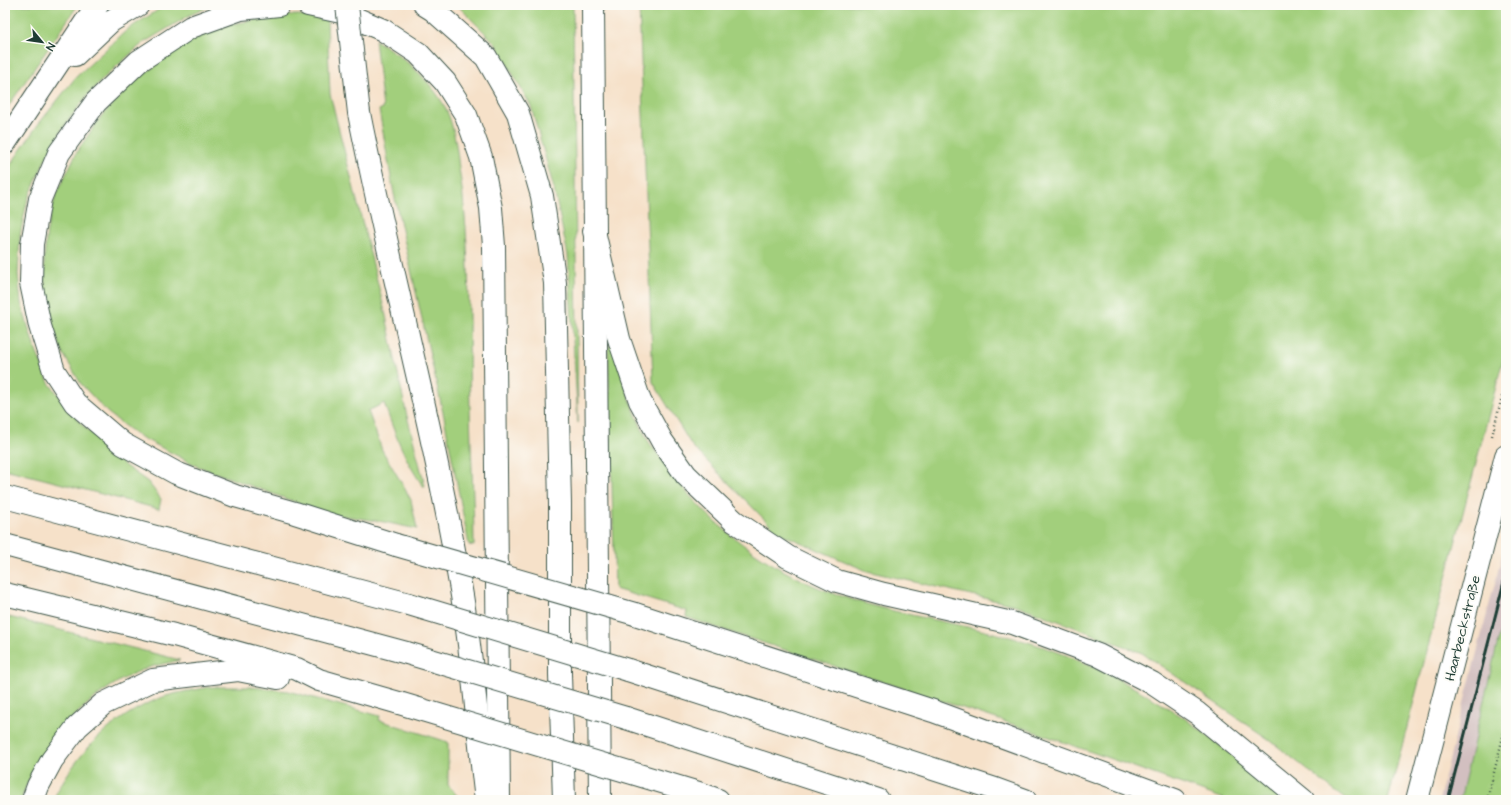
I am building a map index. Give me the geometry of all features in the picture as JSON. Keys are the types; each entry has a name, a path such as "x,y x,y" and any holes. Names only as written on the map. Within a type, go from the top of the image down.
{"main road":[{"path":"5,143 97,5"},
{"path":"30,105 78,51 111,21 138,5"},
{"path":"279,5 241,9 191,27 138,61 96,102 59,152 40,200 32,244 31,283 38,319 54,372 75,403 123,444 176,474 235,496 295,513 396,545 635,614 933,711 1175,800"},
{"path":"308,5 341,12 383,30 418,53 445,82 466,115 481,157 491,208 494,246 499,800"},
{"path":"347,5 359,113 371,173 425,406 460,584 468,639 486,800"},
{"path":"425,5 433,10 486,57 518,113 542,196 555,283 560,504 560,674 564,800"},
{"path":"593,5 600,800"},
{"path":"594,231 619,339 640,401 662,441 686,475 734,521 788,557 837,580 884,594 1012,623 1098,655 1152,683 1197,713 1303,800"},
{"name":"Haarbeckstraße","path":"1417,800 1506,456"},
{"path":"5,497 409,604 628,670 1025,800"},
{"path":"5,545 407,653 626,718 878,800"},
{"path":"5,594 182,637 297,669 319,680 710,797"},
{"path":"33,800 38,786 52,760 77,727 103,704 153,680 238,670 293,681 319,680"},
{"path":"476,800 480,750"}],"path":[{"path":"1487,800 1506,725"}],"shaded area":[{"path":"1506,540 1506,613 1460,800 1439,800"}],"green space":[{"path":"5,5 78,5 5,111"},
{"path":"166,5 213,5 190,15 143,43 110,72 86,97 62,129 44,162 27,202 20,235 18,274 21,303 34,346 49,383 83,426 113,451 124,465 148,482 161,499 159,509 5,469 5,173 37,126 76,77 128,29"},
{"path":"457,5 573,5 578,423 568,255 553,185 531,106 495,43"},
{"path":"639,5 1506,5 1506,348 1388,800 1346,800 1267,738 1142,653 1019,606 867,571 777,532 692,446 653,382"},
{"path":"299,15 327,20 330,94 386,316 406,412 425,486 423,486 405,456 384,403 368,411 382,450 411,500 417,529 384,522 325,513 197,466 135,434 107,412 81,384 61,350 52,322 45,289 44,259 47,230 56,194 78,150 102,115 136,80 181,46 218,27 274,16"},
{"path":"375,40 406,61 433,88 446,109 455,138 463,198 468,258 474,546 469,545 444,417 394,194 379,110 383,108"},
{"path":"612,342 623,379 641,427 652,447 679,483 720,526 767,561 793,576 847,598 901,613 1010,637 1063,654 1095,668 1140,691 1184,718 1210,737 1283,800 1227,800 1018,726 715,627 686,617 687,611 615,589 608,349"},
{"path":"1506,608 1506,800 1460,800"},
{"path":"5,616 180,660 156,665 122,679 103,691 85,706 68,722 40,759 29,779 21,800 5,800"},
{"path":"210,687 250,687 288,691 380,716 379,720 448,742 448,785 461,800 53,800 61,785 81,756 93,742 120,719 165,696"}],"railway":[{"path":"1448,800 1506,574"}]}
